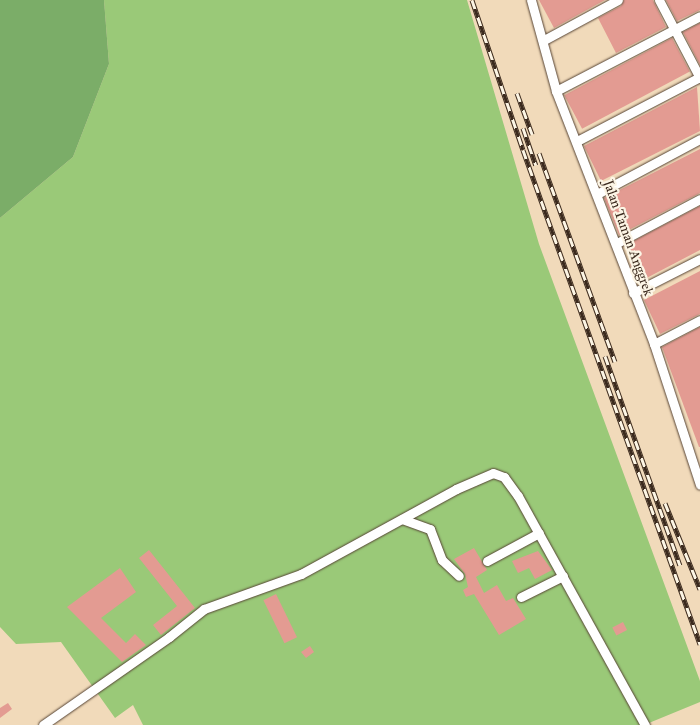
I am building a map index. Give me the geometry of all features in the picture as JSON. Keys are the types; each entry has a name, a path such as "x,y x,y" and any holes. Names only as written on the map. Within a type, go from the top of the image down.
{"street":[{"name":"Jalan Taman Anggrek","path":"531,0 544,40 556,91 617,243 632,293 654,344 700,485"},
{"path":"544,40 618,0"},
{"path":"577,141 700,78 659,0"},
{"path":"556,91 700,16"},
{"path":"596,194 700,139"},
{"path":"617,243 700,199"},
{"path":"632,293 700,259"},
{"path":"654,344 700,320"},
{"path":"43,725 169,637 204,609 301,574 402,518 494,473 500,474 508,482 539,533 645,725"},
{"path":"402,518 430,529 442,560 459,576"},
{"path":"487,561 539,533"},
{"path":"521,598 563,576"}],"green space":[{"path":"0,0 104,0 109,64 73,157 0,218"},
{"path":"104,0 467,0 539,244 700,681 700,702 644,725 143,725 133,705 115,718 61,642 16,644 0,627 0,218 73,157 109,64"}],"building":[{"path":"539,0 605,0 554,28"},
{"path":"624,0 653,0 666,27 616,53 598,18 621,6"},
{"path":"666,0 700,0 700,10 677,21"},
{"path":"700,23 700,65 683,32"},
{"path":"672,38 690,72 582,129 564,95"},
{"path":"697,87 700,131 601,181 584,146"},
{"path":"700,149 700,193 619,235 604,198"},
{"path":"700,206 700,250 637,283 630,264 634,261 626,245"},
{"path":"700,271 700,314 660,334 644,300"},
{"path":"700,327 700,447 699,447 662,347"},
{"path":"474,548 487,570 476,577 484,593 497,585 506,601 513,598 526,619 499,635 474,594 466,597 463,590 468,587 465,574 454,559"},
{"path":"149,550 195,608 161,635 153,625 177,606 139,558"},
{"path":"538,551 552,570 535,579 529,568 518,573 512,561"},
{"path":"120,568 136,592 101,618 126,643 135,634 146,645 122,662 67,607"},
{"path":"276,594 297,637 284,643 263,600"},
{"path":"623,622 627,630 616,635 612,627"},
{"path":"310,646 314,652 306,658 301,652"},
{"path":"8,703 12,709 0,718 0,708"}],"railway":[{"path":"472,0 523,150 700,644"},
{"path":"517,93 532,134"},
{"path":"523,128 536,165"},
{"path":"539,153 615,362"},
{"path":"605,356 680,565"},
{"path":"665,503 700,589"}]}
